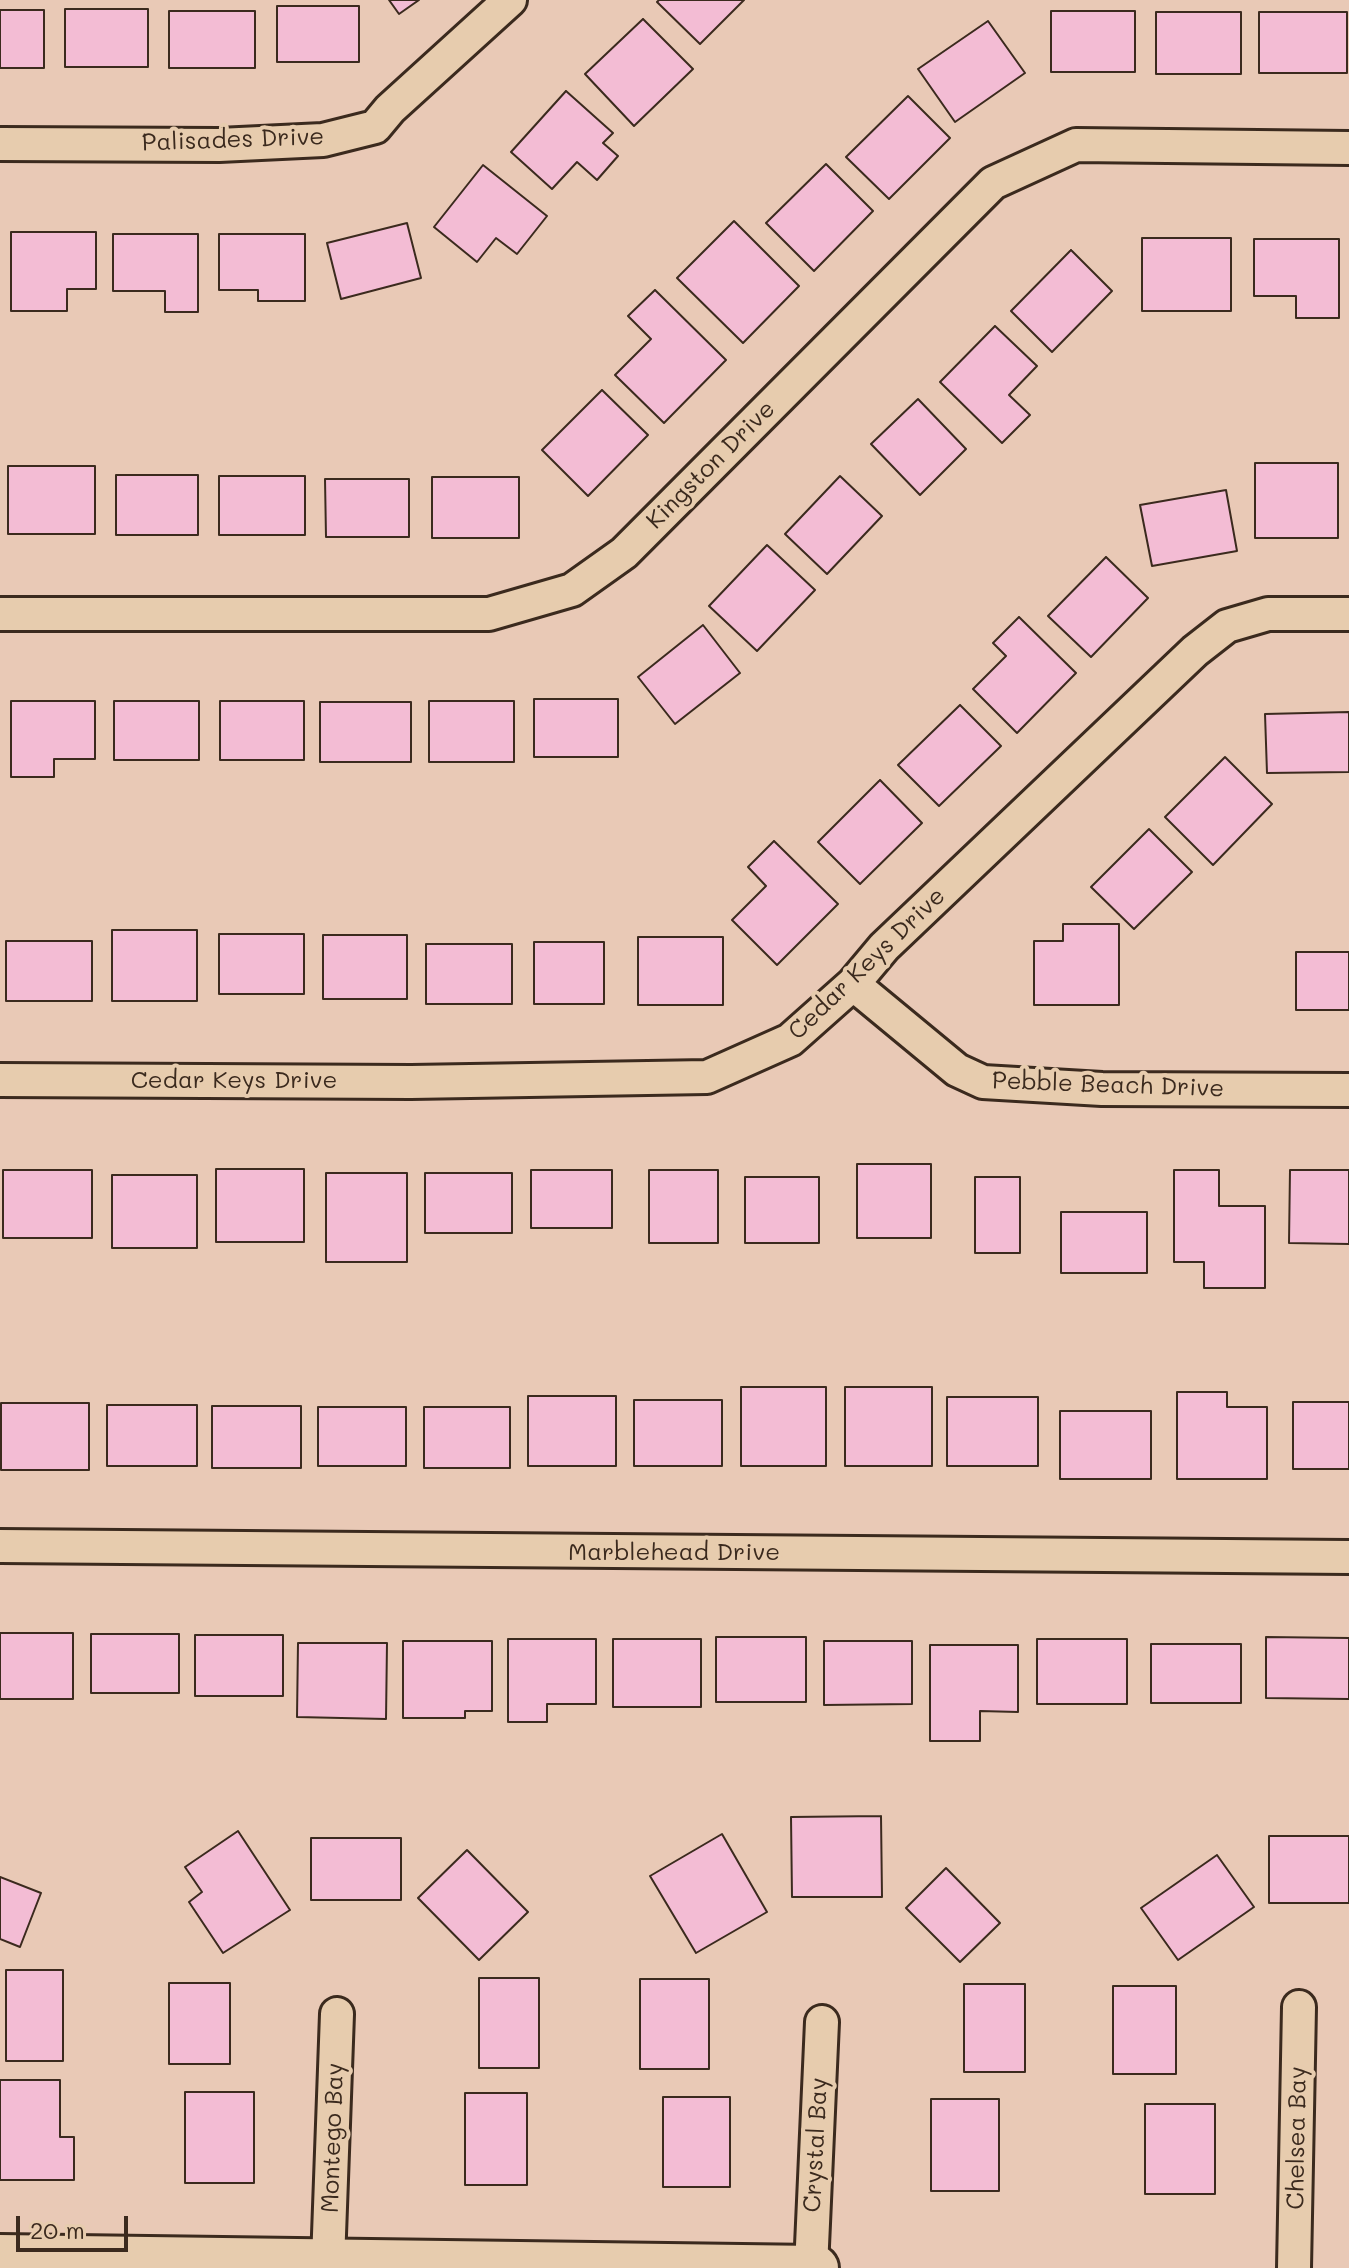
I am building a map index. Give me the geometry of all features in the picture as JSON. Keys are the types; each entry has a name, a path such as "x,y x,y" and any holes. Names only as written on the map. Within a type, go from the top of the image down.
{"main road":[{"path":"0,2257 160,2264 328,2262 814,2268"}],"street":[{"name":"Palisades Drive","path":"0,144 219,145 323,140 375,127 390,109 510,0"},
{"name":"Kingston Drive","path":"0,614 489,614 572,590 624,553 993,183 1076,145 1349,148"},
{"name":"Cedar Keys Drive","path":"0,1080 411,1082 707,1077 790,1040 853,984 884,947 1195,651 1227,626 1268,614 1349,614"},
{"name":"Pebble Beach Drive","path":"853,984 957,1070 983,1082 1102,1089 1349,1090"},
{"name":"Marblehead Drive","path":"0,1546 1349,1557"},
{"name":"Chelsea Bay","path":"1294,2268 1299,2007"},
{"name":"Montego Bay","path":"328,2262 337,2014"},
{"name":"Crystal Bay","path":"814,2268 822,2022"}],"building":[{"path":"389,0 419,0 399,14"},
{"path":"744,0 700,44 657,2"},
{"path":"277,6 359,6 359,62 277,62"},
{"path":"65,9 148,9 148,67 65,67"},
{"path":"0,10 44,10 44,68 0,68"},
{"path":"169,11 255,11 255,68 169,68"},
{"path":"1051,11 1135,11 1135,72 1051,72"},
{"path":"1156,12 1241,12 1241,74 1156,74"},
{"path":"1259,12 1347,12 1347,73 1259,73"},
{"path":"643,19 693,69 634,126 585,74"},
{"path":"988,21 1025,73 955,122 918,69"},
{"path":"566,91 613,133 603,143 618,156 597,180 577,162 552,189 511,152"},
{"path":"908,96 950,138 889,199 846,157"},
{"path":"826,164 873,211 814,271 766,223"},
{"path":"483,165 547,216 517,254 496,238 477,262 434,227"},
{"path":"734,221 799,286 743,343 677,278"},
{"path":"407,223 421,278 341,299 327,243"},
{"path":"11,232 96,232 96,289 67,289 67,311 11,311"},
{"path":"113,234 198,234 198,312 165,312 165,291 113,291"},
{"path":"219,234 305,234 305,301 258,301 258,290 219,290"},
{"path":"1142,238 1231,238 1231,311 1142,311"},
{"path":"1254,239 1339,239 1339,318 1296,318 1296,296 1254,296"},
{"path":"1071,250 1112,291 1052,352 1011,311"},
{"path":"655,290 726,360 664,423 615,375 651,339 628,316"},
{"path":"995,326 1037,366 1009,395 1030,415 1002,443 940,382"},
{"path":"602,390 648,435 588,496 542,450"},
{"path":"918,399 966,449 920,495 871,444"},
{"path":"1255,463 1338,463 1338,538 1255,538"},
{"path":"8,466 95,466 95,534 8,534"},
{"path":"116,475 198,475 198,535 116,535"},
{"path":"219,476 305,476 305,535 219,535"},
{"path":"840,476 882,516 827,574 785,534"},
{"path":"432,477 519,477 519,538 432,538"},
{"path":"325,479 409,479 409,537 326,537"},
{"path":"1226,490 1237,551 1152,566 1140,505"},
{"path":"767,545 815,590 757,651 709,606"},
{"path":"1106,557 1148,598 1091,657 1048,616"},
{"path":"1019,617 1076,673 1017,733 973,689 1006,656 993,643"},
{"path":"703,625 740,673 675,724 638,677"},
{"path":"534,699 618,699 618,757 534,757"},
{"path":"11,701 95,701 95,759 54,759 54,777 11,777"},
{"path":"114,701 199,701 199,760 114,760"},
{"path":"220,701 304,701 304,760 220,760"},
{"path":"429,701 514,701 514,762 429,762"},
{"path":"320,702 411,702 411,762 320,762"},
{"path":"960,705 1001,746 939,806 898,765"},
{"path":"1349,712 1349,772 1267,773 1265,714"},
{"path":"1225,757 1272,804 1213,865 1165,817"},
{"path":"880,780 922,823 860,884 818,842"},
{"path":"1149,829 1192,872 1134,929 1091,887"},
{"path":"774,841 838,904 777,965 732,920 766,886 748,867"},
{"path":"1063,924 1119,924 1119,1005 1034,1005 1034,941 1063,941"},
{"path":"112,930 197,930 197,1001 112,1001"},
{"path":"219,934 304,934 304,994 219,994"},
{"path":"323,935 407,935 407,999 323,999"},
{"path":"638,937 723,937 723,1005 638,1005"},
{"path":"6,941 92,941 92,1001 6,1001"},
{"path":"534,942 604,942 604,1004 534,1004"},
{"path":"426,944 512,944 512,1004 426,1004"},
{"path":"1296,952 1349,952 1349,1010 1296,1010"},
{"path":"857,1164 931,1164 931,1238 857,1238"},
{"path":"216,1169 304,1169 304,1242 216,1242"},
{"path":"3,1170 92,1170 92,1238 3,1238"},
{"path":"531,1170 612,1170 612,1228 531,1228"},
{"path":"649,1170 718,1170 718,1243 649,1243"},
{"path":"1174,1170 1219,1170 1219,1206 1265,1206 1265,1288 1204,1288 1204,1262 1174,1262"},
{"path":"1290,1170 1349,1170 1349,1244 1289,1243"},
{"path":"326,1173 407,1173 407,1262 326,1262"},
{"path":"425,1173 512,1173 512,1233 425,1233"},
{"path":"112,1175 197,1175 197,1248 112,1248"},
{"path":"745,1177 819,1177 819,1243 745,1243"},
{"path":"975,1177 1020,1177 1020,1253 975,1253"},
{"path":"1061,1212 1147,1212 1147,1273 1061,1273"},
{"path":"741,1387 826,1387 826,1466 741,1466"},
{"path":"845,1387 932,1387 932,1466 845,1466"},
{"path":"1177,1392 1227,1392 1227,1407 1267,1407 1267,1479 1177,1479"},
{"path":"528,1396 616,1396 616,1466 528,1466"},
{"path":"947,1397 1038,1397 1038,1466 947,1466"},
{"path":"634,1400 722,1400 722,1466 634,1466"},
{"path":"1293,1402 1349,1402 1349,1469 1293,1469"},
{"path":"1,1403 89,1403 89,1470 1,1470"},
{"path":"107,1405 197,1405 197,1466 107,1466"},
{"path":"212,1406 301,1406 301,1468 212,1468"},
{"path":"318,1407 406,1407 406,1466 318,1466"},
{"path":"424,1407 510,1407 510,1468 424,1468"},
{"path":"1060,1411 1151,1411 1151,1479 1060,1479"},
{"path":"0,1633 73,1633 73,1699 0,1699"},
{"path":"91,1634 179,1634 179,1693 91,1693"},
{"path":"195,1635 283,1635 283,1696 195,1696"},
{"path":"716,1637 806,1637 806,1702 716,1702"},
{"path":"1266,1637 1349,1638 1349,1699 1266,1698"},
{"path":"508,1639 596,1639 596,1704 547,1704 547,1722 508,1722"},
{"path":"613,1639 701,1639 701,1707 613,1707"},
{"path":"1037,1639 1127,1639 1127,1704 1037,1704"},
{"path":"403,1641 492,1641 492,1711 465,1711 465,1718 403,1718"},
{"path":"824,1641 912,1641 912,1704 824,1705"},
{"path":"298,1643 387,1643 386,1719 297,1717"},
{"path":"1151,1644 1241,1644 1241,1703 1151,1703"},
{"path":"930,1645 1018,1645 1018,1712 980,1711 980,1741 930,1741"},
{"path":"881,1816 882,1897 792,1897 791,1817"},
{"path":"238,1831 290,1910 223,1953 189,1902 202,1892 185,1867"},
{"path":"722,1834 767,1912 696,1953 650,1876"},
{"path":"1269,1836 1349,1836 1349,1903 1269,1903"},
{"path":"311,1838 401,1838 401,1900 311,1900"},
{"path":"467,1850 528,1912 479,1960 418,1898"},
{"path":"1217,1855 1254,1907 1178,1960 1141,1908"},
{"path":"946,1868 1000,1923 960,1962 906,1908"},
{"path":"0,1877 41,1893 20,1947 0,1939"},
{"path":"6,1970 63,1970 63,2061 6,2061"},
{"path":"479,1978 539,1978 539,2068 479,2068"},
{"path":"640,1979 709,1979 709,2069 640,2069"},
{"path":"169,1983 230,1983 230,2064 169,2064"},
{"path":"964,1984 1025,1984 1025,2072 964,2072"},
{"path":"1113,1986 1176,1986 1176,2074 1113,2074"},
{"path":"0,2080 60,2080 60,2137 74,2137 74,2180 0,2180"},
{"path":"185,2092 254,2092 254,2183 185,2183"},
{"path":"465,2093 527,2093 527,2185 465,2185"},
{"path":"663,2097 730,2097 730,2187 663,2187"},
{"path":"931,2099 999,2099 999,2191 931,2191"},
{"path":"1145,2104 1215,2104 1215,2194 1145,2194"}]}
